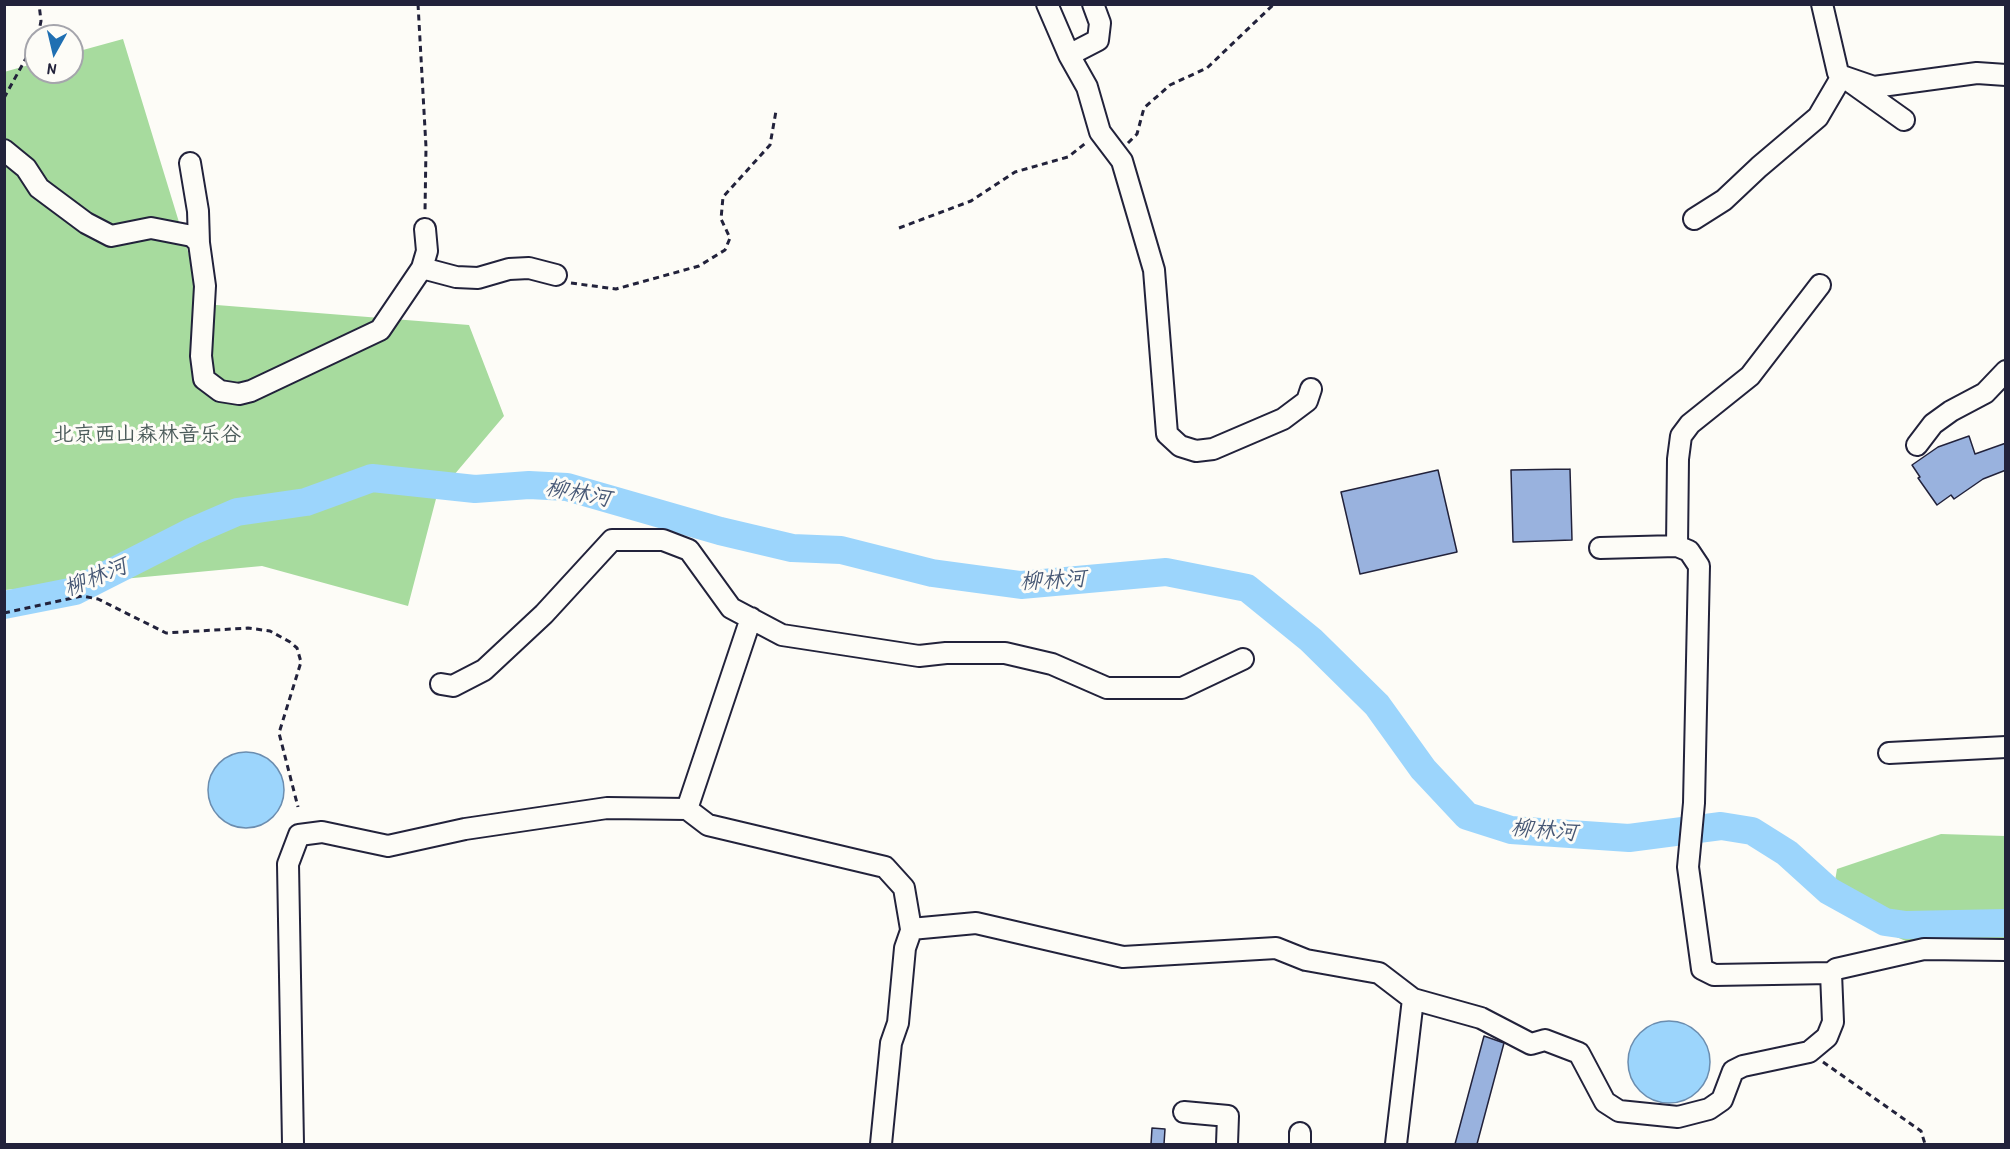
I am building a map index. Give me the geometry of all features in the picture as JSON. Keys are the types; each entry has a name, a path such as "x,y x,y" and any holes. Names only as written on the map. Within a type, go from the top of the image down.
{"street":[{"path":"1047,4 1069,55 1087,87 1100,132 1122,161 1154,270 1167,434 1180,446 1196,451 1213,449 1283,418 1307,400 1311,389"},
{"path":"1069,55 1098,40 1100,23 1093,4"},
{"path":"1821,4 1838,73 1904,120"},
{"path":"1842,76 1874,87 1977,73 2006,75"},
{"path":"1694,219 1725,200 1758,167 1818,117 1842,76"},
{"path":"4,150 26,168 39,188 87,223 111,236 151,228 192,236 199,243"},
{"path":"190,163 198,211 199,243 205,286 201,356 204,379 215,389 239,394 251,392 380,330 422,268 427,251 425,229"},
{"path":"422,268 456,277 478,279 509,269 529,268 556,275"},
{"path":"1677,546 1678,459 1681,436 1690,424 1750,376 1820,285"},
{"path":"1917,445 1933,424 1951,411 1985,393 2006,371"},
{"path":"441,684 453,686 484,670 544,614 612,540 663,540 689,550 731,608 782,635 918,656 946,653 1005,653 1052,663 1107,688 1182,688 1243,659"},
{"path":"1600,548 1677,546 1689,551 1699,566 1694,803 1688,867 1702,969 1714,975 1831,973 1836,969 1924,949 2006,950"},
{"path":"687,808 751,618"},
{"path":"1889,753 2006,747"},
{"path":"293,1144 288,864 299,835 322,832 387,846 465,830 607,808 687,808 708,825 885,867 904,888 912,928 905,948 898,1023 891,1043 881,1144"},
{"path":"912,928 976,923 1123,957 1276,948 1306,960 1380,973 1413,999 1481,1018 1531,1044 1545,1040 1579,1053 1605,1102 1620,1111 1677,1117 1709,1109 1722,1100 1733,1071 1743,1066 1809,1052 1827,1037 1833,1022 1831,973"},
{"path":"1396,1144 1413,999"},
{"path":"1184,1112 1228,1116 1227,1144"}],"path":[{"path":"39,4 39,24"},
{"path":"418,4 426,147 425,229"},
{"path":"1115,151 1137,135 1144,108 1170,85 1207,68 1274,4"},
{"path":"4,98 24,62"},
{"path":"556,275 574,284 616,289 699,266 725,250 730,238 721,219 723,197 770,145 776,111"},
{"path":"899,228 972,201 1015,172 1068,157 1100,132"},
{"path":"4,613 82,596 98,598 166,633 248,628 270,631 290,642 297,648 301,662 279,734 298,807"},
{"path":"1809,1052 1920,1131 1925,1144"}],"green space":[{"name":"北京西山森林音乐谷","path":"123,39 204,304 469,325 504,416 437,495 408,606 262,566 5,590 4,72 24,66 24,84 84,84 84,50"},
{"path":"1941,834 2005,836 2005,942 1944,948 1908,942 1878,929 1834,887 1837,869"}],"water":[{"path":"246,752 261,755 273,763 281,775 284,790 281,805 273,817 261,825 246,828 231,825 219,817 211,805 208,790 211,775 219,763 231,755"},
{"path":"1669,1021 1685,1024 1698,1033 1707,1046 1710,1062 1707,1078 1698,1091 1685,1100 1669,1103 1653,1100 1640,1091 1631,1078 1628,1062 1631,1046 1640,1033 1653,1024"}],"building":[{"path":"1969,436 1975,454 2006,443 2006,470 1983,479 1954,499 1951,495 1937,505 1918,478 1920,477 1912,465 1938,447"},
{"path":"1570,469 1572,540 1513,542 1511,470"},
{"path":"1438,470 1457,552 1360,574 1341,492"},
{"path":"1484,1036 1504,1043 1477,1144 1455,1144"},
{"path":"1152,1128 1165,1129 1164,1144 1151,1144"}],"waterway":[{"name":"柳林河","path":"4,605 75,591 193,531 237,512 306,502 372,478 475,489 529,485 567,487 720,531 792,548 841,550 932,573 1021,585 1166,572 1247,588 1311,640 1377,705 1423,769 1467,816 1511,830 1629,838 1721,826 1752,831 1787,853 1829,891 1885,922 1906,925 2006,923"}]}
